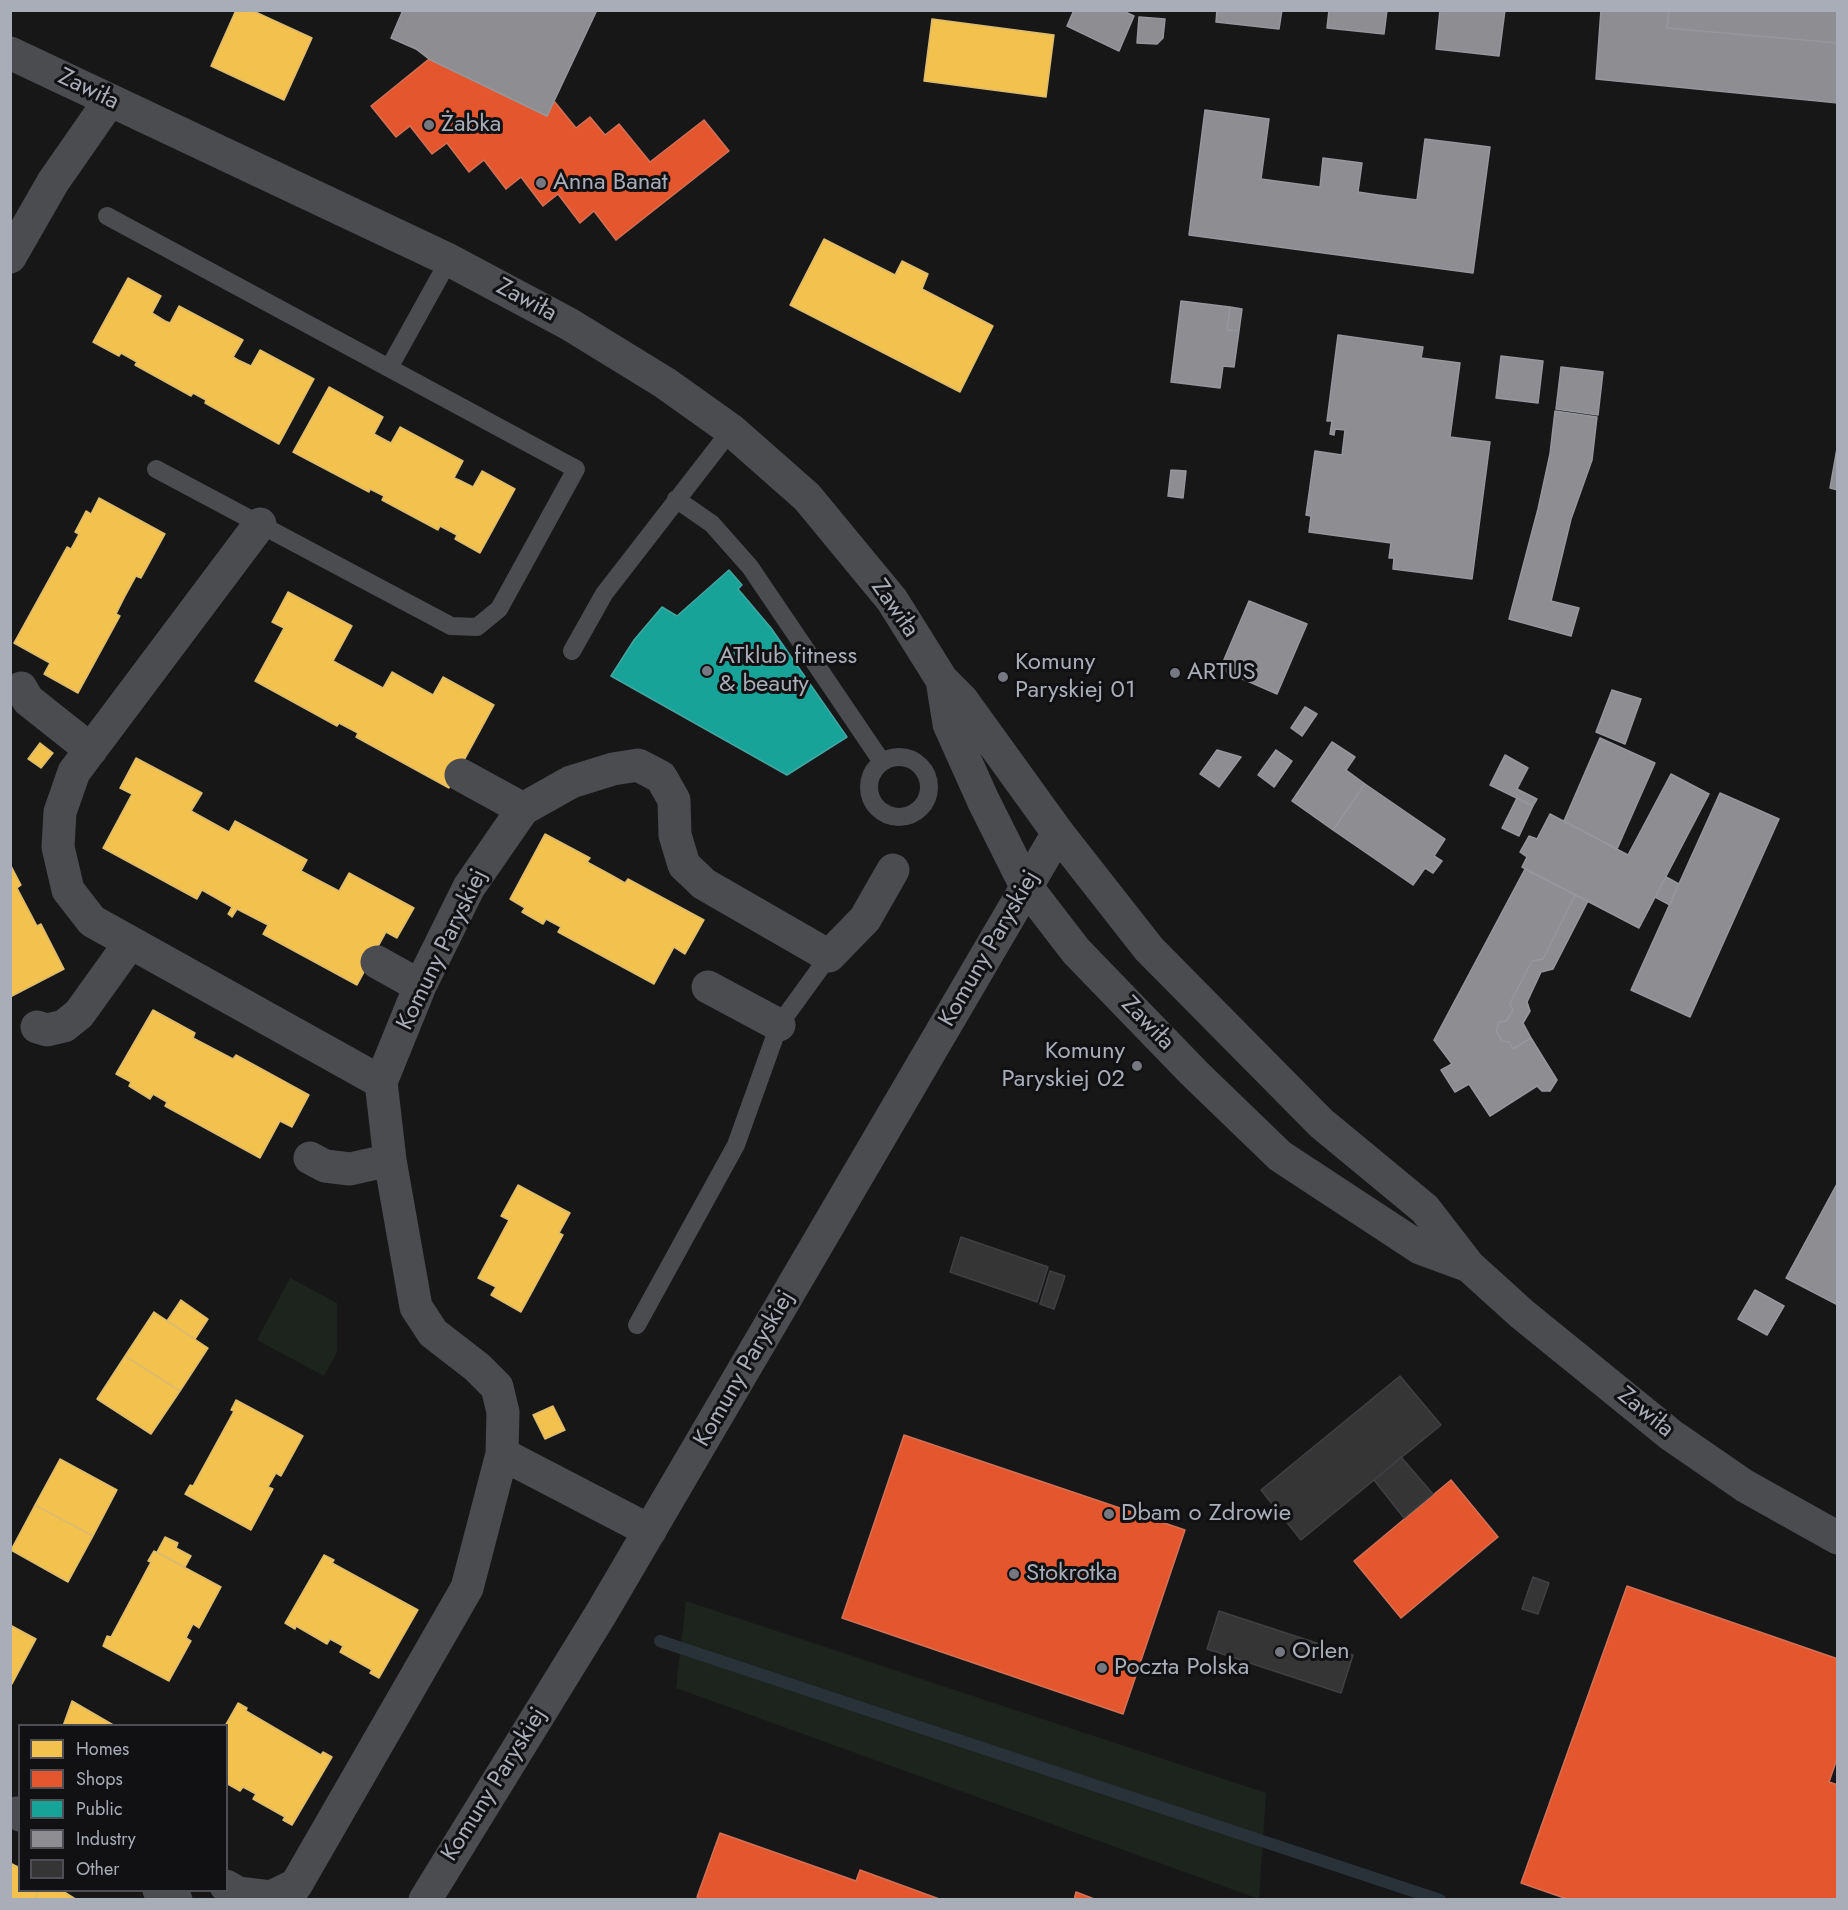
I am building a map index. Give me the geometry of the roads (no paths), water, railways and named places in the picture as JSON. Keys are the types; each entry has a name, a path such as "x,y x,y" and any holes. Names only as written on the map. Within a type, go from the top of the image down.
{"street":[{"name":"Zawiła","path":"10,53 449,260 569,324 665,383 731,430 807,497 892,600 942,680 969,709 1058,833 1149,949 1322,1123 1425,1209 1469,1266 1522,1314 1671,1435 1745,1486 1838,1538"},
{"path":"10,257 53,182 110,100"},
{"path":"260,524 74,772 60,812 58,847 68,890 92,921 381,1082"},
{"name":"Zawiła","path":"942,680 949,724 1026,886 1076,951 1280,1156 1420,1248 1469,1266"},
{"path":"21,688 28,700 91,750"},
{"name":"Komuny Paryskiej","path":"290,1892 467,1588 502,1454 503,1412 497,1387 477,1366 433,1333 416,1307 390,1160 381,1082 420,986 469,887 523,809 571,782 613,769 638,765 661,777 674,800 675,834 684,865 704,884 829,956"},
{"path":"461,775 523,809"},
{"name":"Komuny Paryskiej","path":"425,1899 650,1531 1058,833"},
{"path":"829,956 866,919 892,870"},
{"path":"37,1027 47,1030 64,1026 79,1014 130,943"},
{"path":"377,962 420,986"},
{"path":"708,987 779,1024"},
{"path":"310,1158 325,1166 350,1168 390,1160"},
{"path":"502,1454 650,1531"},
{"path":"228,1887 238,1893 271,1897 290,1892"}],"lane":[{"path":"107,216 576,469 499,609 477,627 451,626 156,469"},
{"path":"388,368 449,260"},
{"path":"572,651 604,594 731,430"},
{"path":"676,499 712,524 750,567 882,762"},
{"path":"637,1324 736,1145 779,1024 829,956"}],"waterway":[{"path":"660,1641 1440,1900"}],"place":[{"name":"Żabka","path":"429,125"},
{"name":"Anna Banat","path":"541,183"},
{"name":"ATklub fitness & beauty","path":"707,671"},
{"name":"ARTUS","path":"1175,673"},
{"name":"Komuny Paryskiej 01","path":"1003,677"},
{"name":"Komuny Paryskiej 02","path":"1137,1066"},
{"name":"Dbam o Zdrowie","path":"1109,1514"},
{"name":"Stokrotka","path":"1014,1574"},
{"name":"Orlen","path":"1280,1652"},
{"name":"Poczta Polska","path":"1102,1668"}]}
